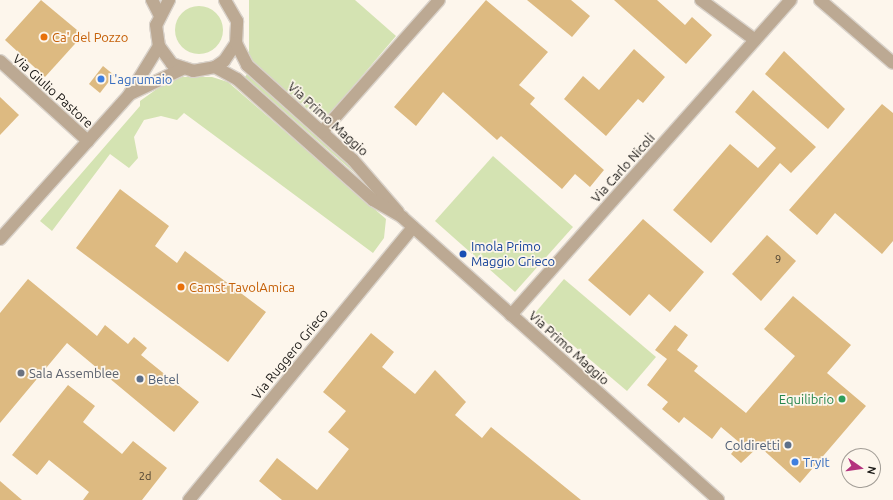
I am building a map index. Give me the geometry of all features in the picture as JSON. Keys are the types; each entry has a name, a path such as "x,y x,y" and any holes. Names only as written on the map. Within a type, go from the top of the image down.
{"street":[{"path":"152,0 159,14"},
{"path":"169,0 159,14 156,25 159,46 164,56 182,69 204,71 215,67 224,61 236,42"},
{"name":"Via Primo Maggio","path":"225,0 234,5 237,26 236,42 247,65 322,132 380,188 402,217 718,500"},
{"path":"322,132 439,0"},
{"path":"701,0 755,40"},
{"name":"Via Carlo Nicoli","path":"511,315 791,0"},
{"path":"820,0 893,63"},
{"name":"Via Giulio Pastore","path":"0,240 129,95 159,46"},
{"name":"Via Giulio Pastore","path":"0,62 88,141"},
{"name":"Via Primo Maggio","path":"215,67 237,79 373,200 402,217"},
{"name":"Via Giulio Pastore","path":"129,95 182,69"},
{"name":"Via Ruggero Grieco","path":"188,500 413,227"}],"green space":[{"path":"249,0 355,0 396,36 323,122 249,60"},
{"path":"199,6 208,8 216,13 221,21 223,30 221,39 216,47 208,52 199,54 190,52 182,47 177,39 175,30 177,21 182,13 190,8"},
{"path":"247,74 358,174 358,176 245,77"},
{"path":"182,77 212,77 228,82 386,219 384,238 373,253 184,113 177,120 161,116 144,120 134,137 138,158 129,168 110,154 52,231 40,221 140,106 140,101 168,81"},
{"path":"493,156 573,227 515,292 435,221"},
{"path":"564,279 656,357 627,391 535,313"}],"building":[{"name":"Ca' del Pozzo","path":"41,0 83,35 45,77 5,40"},
{"path":"486,0 548,52 519,85 535,98 530,104 604,170 590,187 575,174 562,189 501,136 497,140 443,92 416,126 394,107"},
{"path":"527,0 571,0 590,16 572,37"},
{"path":"614,0 657,0 685,25 692,17 712,35 686,64"},
{"path":"634,49 665,77 643,103 638,99 606,136 564,99 583,76 599,90"},
{"path":"784,51 845,109 828,129 765,74"},
{"path":"103,66 114,75 100,93 89,84"},
{"path":"753,90 816,147 791,173 780,163 711,243 673,210 730,144 758,168 776,148 735,112"},
{"path":"0,97 19,115 0,135"},
{"path":"882,104 893,113 893,241 882,254 835,213 817,235 789,210"},
{"name":"Camst TavolAmica","path":"120,189 169,226 155,246 177,263 185,251 266,312 228,362 76,248"},
{"path":"643,219 704,272 670,312 649,294 630,316 588,280"},
{"path":"767,235 796,261 761,301 732,274"},
{"path":"28,279 97,336 105,325 128,344 134,337 147,348 141,355 199,402 174,432 67,343 0,423 0,313"},
{"path":"793,296 851,345 827,373 866,406 800,483 759,446 741,463 731,454 740,443 721,427 712,439 684,417 679,423 662,409 668,402 647,385 667,359 655,350 675,325 688,335 677,350 698,366 694,371 746,413 795,356 764,329"},
{"path":"371,333 394,352 382,367 415,394 435,370 466,402 455,415 482,438 491,427 581,500 282,500 259,481 277,458 317,490 349,449 328,432 346,411 323,392"},
{"path":"68,385 95,406 83,422 122,454 133,441 167,468 142,500 83,500 89,492 49,460 37,475 12,455"},
{"path":"0,481 22,500 0,500"}],"place":[{"name":"Ca' del Pozzo","path":"44,37"},
{"name":"L'agrumaio","path":"101,79"},
{"name":"Imola Primo Maggio Grieco","path":"463,254"},
{"name":"Camst TavolAmica","path":"181,287"},
{"name":"Sala Assemblee","path":"21,373"},
{"name":"Betel","path":"140,379"},
{"name":"Equilibrio","path":"842,399"},
{"name":"Coldiretti","path":"788,445"},
{"name":"TryIt","path":"795,462"}]}
